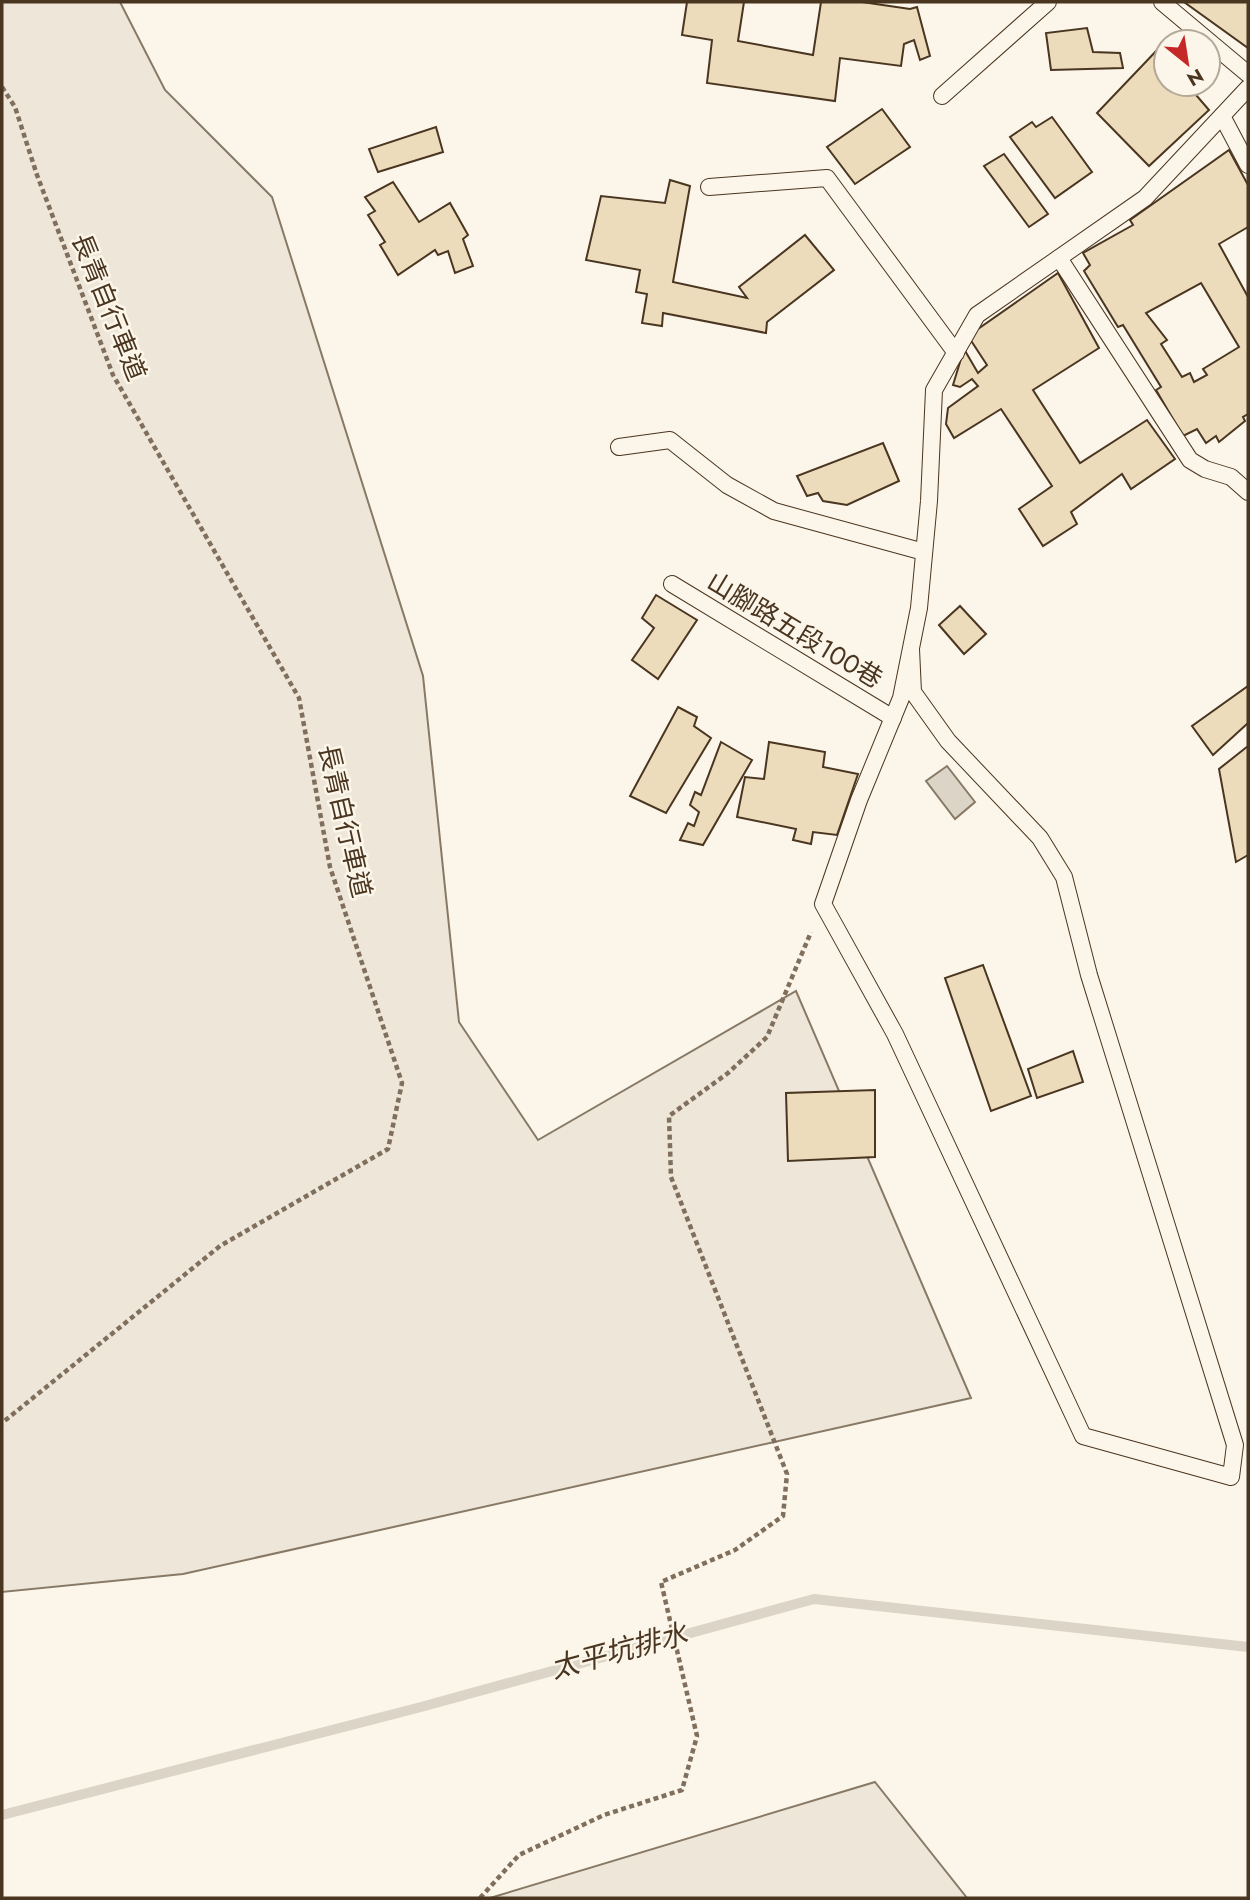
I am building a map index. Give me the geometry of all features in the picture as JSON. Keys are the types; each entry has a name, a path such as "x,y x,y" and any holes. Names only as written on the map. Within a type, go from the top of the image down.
{"lane":[{"path":"942,96 1048,2"},
{"path":"1163,2 1248,74"},
{"path":"911,649 912,692 948,741 1041,838 1064,877 1089,975 1235,1445 1231,1477 1083,1436 895,1034 823,904 859,800 901,698 919,608 929,501 934,390 977,315 1145,198 1248,88"},
{"path":"1222,116 1248,165"},
{"path":"709,187 827,178 956,353"},
{"path":"1059,258 1190,460 1205,469 1231,477 1248,492"},
{"path":"619,447 670,440 727,485 774,511 924,552"},
{"name":"山腳路五段100巷","path":"672,584 893,718"}],"path":[{"name":"長青自行車道","path":"2,87 15,107 37,175 113,375 299,698 330,867 402,1083 388,1149 220,1246 2,1423"},
{"path":"480,1898 519,1855 604,1815 682,1790 697,1736 661,1583 734,1550 783,1516 787,1474 671,1177 669,1116 728,1073 766,1037 823,904"}],"shaded area":[{"path":"2,2 120,2 165,90 272,197 423,676 459,1022 538,1140 796,991 971,1398 183,1574 2,1592"},
{"path":"947,766 975,802 955,819 926,781"},
{"path":"875,1782 967,1898 490,1898"}],"building":[{"path":"687,2 744,2 738,41 813,55 821,2 862,2 910,9 917,7 930,56 920,60 914,40 904,44 901,66 840,58 835,101 707,83 712,40 682,35"},
{"path":"1184,2 1248,2 1248,48"},
{"path":"1087,28 1093,52 1120,53 1123,68 1051,70 1046,33"},
{"path":"1152,55 1152,98 1199,98 1209,110 1149,166 1097,113"},
{"path":"882,109 910,147 855,184 827,147"},
{"path":"1052,117 1092,172 1055,198 1010,137 1032,122 1036,127"},
{"path":"436,127 443,152 378,172 369,149"},
{"path":"1229,150 1248,185 1248,227 1219,244 1248,297 1248,414 1243,417 1245,421 1219,442 1216,436 1206,443 1197,429 1183,436 1156,390 1161,387 1123,325 1118,327 1084,271 1090,265 1083,253 1133,225 1130,220","holes":["1201,283 1239,347 1203,369 1207,375 1194,382 1190,373 1182,377 1161,344 1167,340 1146,313"]},
{"path":"1004,154 1048,214 1029,227 984,166"},
{"path":"670,180 690,186 673,282 747,298 739,287 805,235 834,270 767,322 766,333 663,313 662,326 642,323 647,294 636,292 640,270 586,260 601,196 665,203"},
{"path":"393,182 419,222 450,203 468,235 463,239 473,266 455,273 448,251 438,255 435,250 398,275 380,245 385,242 368,215 375,211 365,197"},
{"path":"1058,273 1099,348 1033,390 1080,463 1147,420 1175,459 1131,489 1122,474 1071,512 1077,524 1043,546 1019,509 1052,486 1001,409 954,438 946,424 948,408 978,386 972,379 960,387 953,385 964,349 978,373 987,365 968,336"},
{"path":"883,443 899,481 847,505 823,501 818,493 807,496 797,476"},
{"path":"656,595 697,620 658,679 632,660 654,628 642,618"},
{"path":"960,606 986,634 964,654 939,625"},
{"path":"1248,686 1248,723 1213,755 1192,726"},
{"path":"678,707 697,717 694,726 711,738 666,813 630,796"},
{"path":"721,742 752,760 703,845 680,840 688,823 694,826 699,812 690,805 695,792 701,795"},
{"path":"769,742 825,752 823,767 858,774 837,835 813,832 811,844 793,840 796,829 737,817 745,777 764,779"},
{"path":"1248,746 1248,855 1236,862 1219,769"},
{"path":"983,965 1031,1096 991,1111 945,978"},
{"path":"1073,1051 1083,1082 1037,1098 1028,1069"},
{"path":"875,1090 875,1157 788,1161 786,1093"}],"waterway":[{"name":"太平坑排水","path":"2,1815 421,1707 814,1599 1248,1647"}]}
